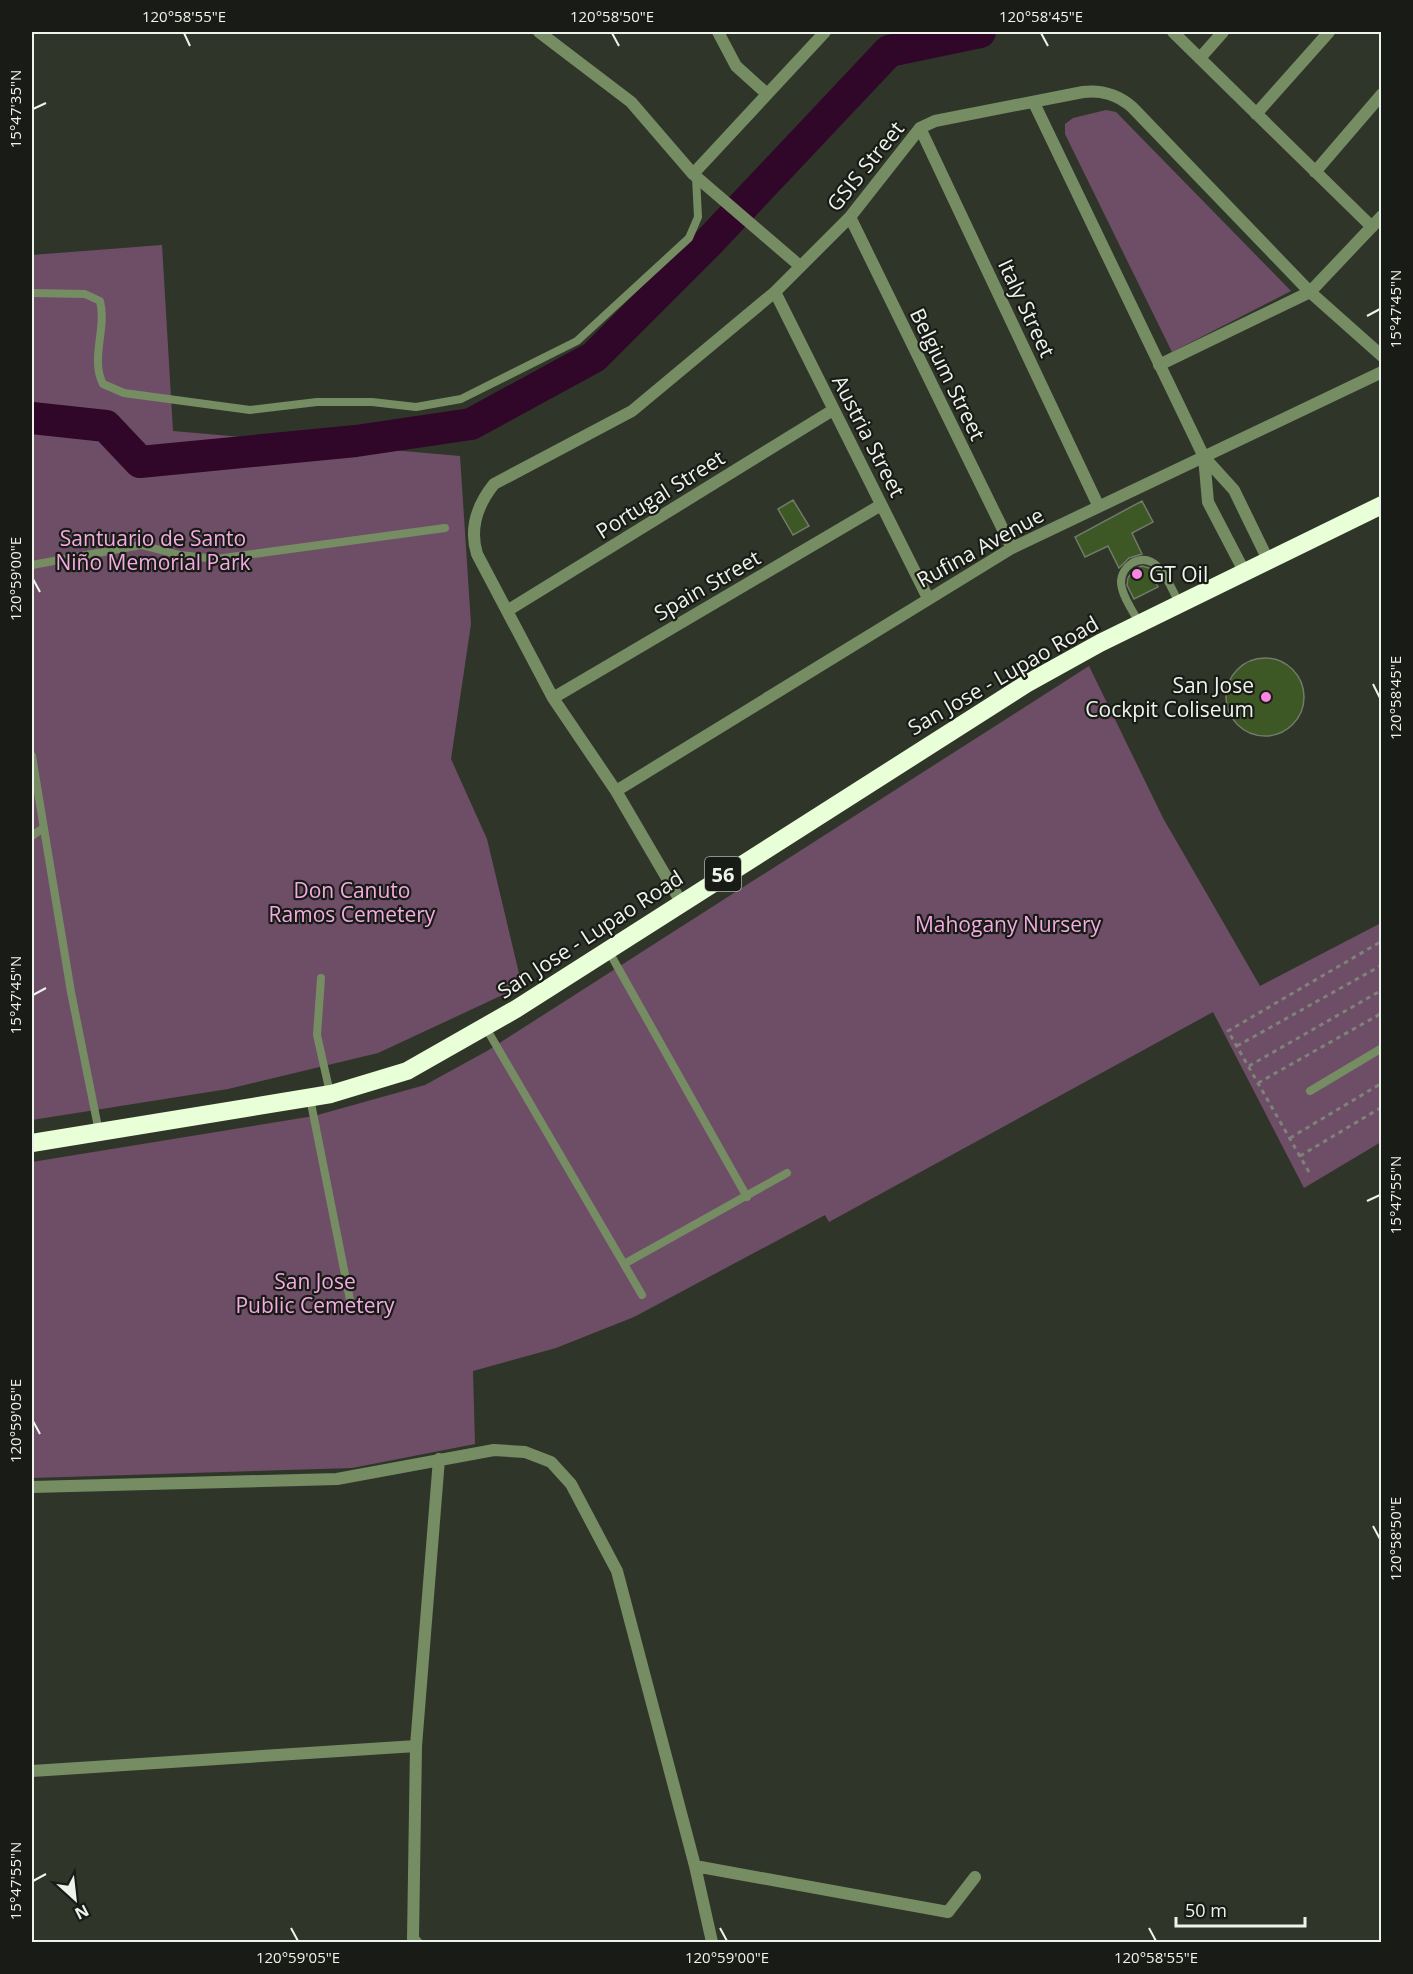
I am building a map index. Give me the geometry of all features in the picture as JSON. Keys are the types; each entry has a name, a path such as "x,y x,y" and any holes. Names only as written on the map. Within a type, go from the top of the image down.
{"highway":[{"name":"San Jose - Lupao Road","path":"32,1143 331,1094 407,1071 486,1028 1016,690 1140,624 1382,505"}],"street":[{"path":"539,32 631,102 694,176 800,266"},
{"path":"718,32 736,66 766,93"},
{"path":"694,176 766,93 825,32"},
{"path":"1173,32 1372,227"},
{"path":"1200,58 1223,32"},
{"path":"1257,114 1329,32"},
{"name":"GSIS Street","path":"507,611 475,548 476,518 483,500 494,484 632,411 775,292 850,217 920,128 935,121 1090,91 1111,94 1125,101 1310,292 1380,351"},
{"path":"1315,172 1382,94"},
{"path":"1034,103 1204,457 1234,489 1268,560"},
{"name":"Italy Street","path":"920,128 1098,505"},
{"path":"1159,365 1310,292 1382,216"},
{"name":"Belgium Street","path":"850,217 1012,548"},
{"name":"Austria Street","path":"775,292 928,598"},
{"name":"Rufina Avenue","path":"616,791 1012,548 1098,505 1382,372"},
{"name":"Portugal Street","path":"507,611 833,410"},
{"path":"1204,457 1208,502 1244,572"},
{"name":"Spain Street","path":"553,698 881,505"},
{"path":"507,611 553,698 616,791 681,902"},
{"path":"32,1487 304,1481 369,1474 484,1451 525,1452 551,1462 571,1484 617,1571 695,1866 712,1942"},
{"path":"416,1942 413,1939 416,1746 439,1460"},
{"path":"32,1771 416,1746"},
{"path":"695,1866 948,1912 975,1876"}],"lane":[{"path":"32,293 85,294 100,301 103,313 97,373 102,384 124,393 250,410 317,402 372,402 416,407 461,399 577,341 689,238 698,217 694,176"},
{"path":"32,565 141,545 180,555 216,560 445,528"},
{"path":"1140,624 1120,585 1123,572 1132,563 1149,561 1159,567 1180,604"},
{"path":"32,756 99,1133"},
{"path":"32,836 44,828"},
{"path":"608,949 747,1197"},
{"path":"321,978 317,1035 331,1094"},
{"path":"486,1028 642,1295"},
{"path":"1310,1091 1382,1048"},
{"path":"310,1098 352,1310"},
{"path":"624,1264 787,1173"}],"path":[{"path":"1309,1172 1228,1031 1381,943"},
{"path":"1237,1046 1382,965"},
{"path":"1249,1066 1382,990"},
{"path":"1258,1083 1382,1012"},
{"path":"1290,1138 1382,1083"},
{"path":"1300,1156 1382,1107"}],"green space":[{"path":"1106,110 1116,112 1291,291 1172,352 1065,134 1065,124 1073,118"},
{"name":"Santuario de Santo Niño Memorial Park","path":"162,245 173,431 460,456 471,624 451,759 487,839 522,986 378,1053 228,1089 32,1120 32,255"},
{"path":"1089,666 1163,818 1260,986 1381,923 1381,1142 1304,1188 1213,1012 829,1222 825,1215 634,1317 556,1348 473,1371 475,1444 352,1468 32,1478 32,1162 314,1116 425,1085 487,1051"}],"building":[{"path":"793,500 809,526 793,535 778,509"},
{"path":"1142,501 1153,522 1132,533 1142,554 1129,558 1119,568 1108,546 1085,557 1075,537"},
{"path":"1142,566 1149,568 1158,587 1134,599 1127,585 1128,578 1134,569"},
{"name":"San Jose Cockpit Coliseum","path":"1265,658 1280,661 1292,670 1301,682 1304,697 1301,712 1292,724 1280,733 1265,736 1250,733 1238,724 1229,712 1226,697 1229,682 1238,670 1250,661"}],"waterway":[{"path":"32,418 106,426 140,462 356,441 471,424 594,357 709,242 889,51 980,32"}],"place":[{"name":"GT Oil","path":"1137,574"},
{"name":"San Jose Cockpit Coliseum","path":"1266,697"}],"park label":[{"name":"Don Canuto Ramos Cemetery","path":"352,902"},
{"name":"Mahogany Nursery","path":"1008,924"},
{"name":"San Jose Public Cemetery","path":"315,1293"}]}
